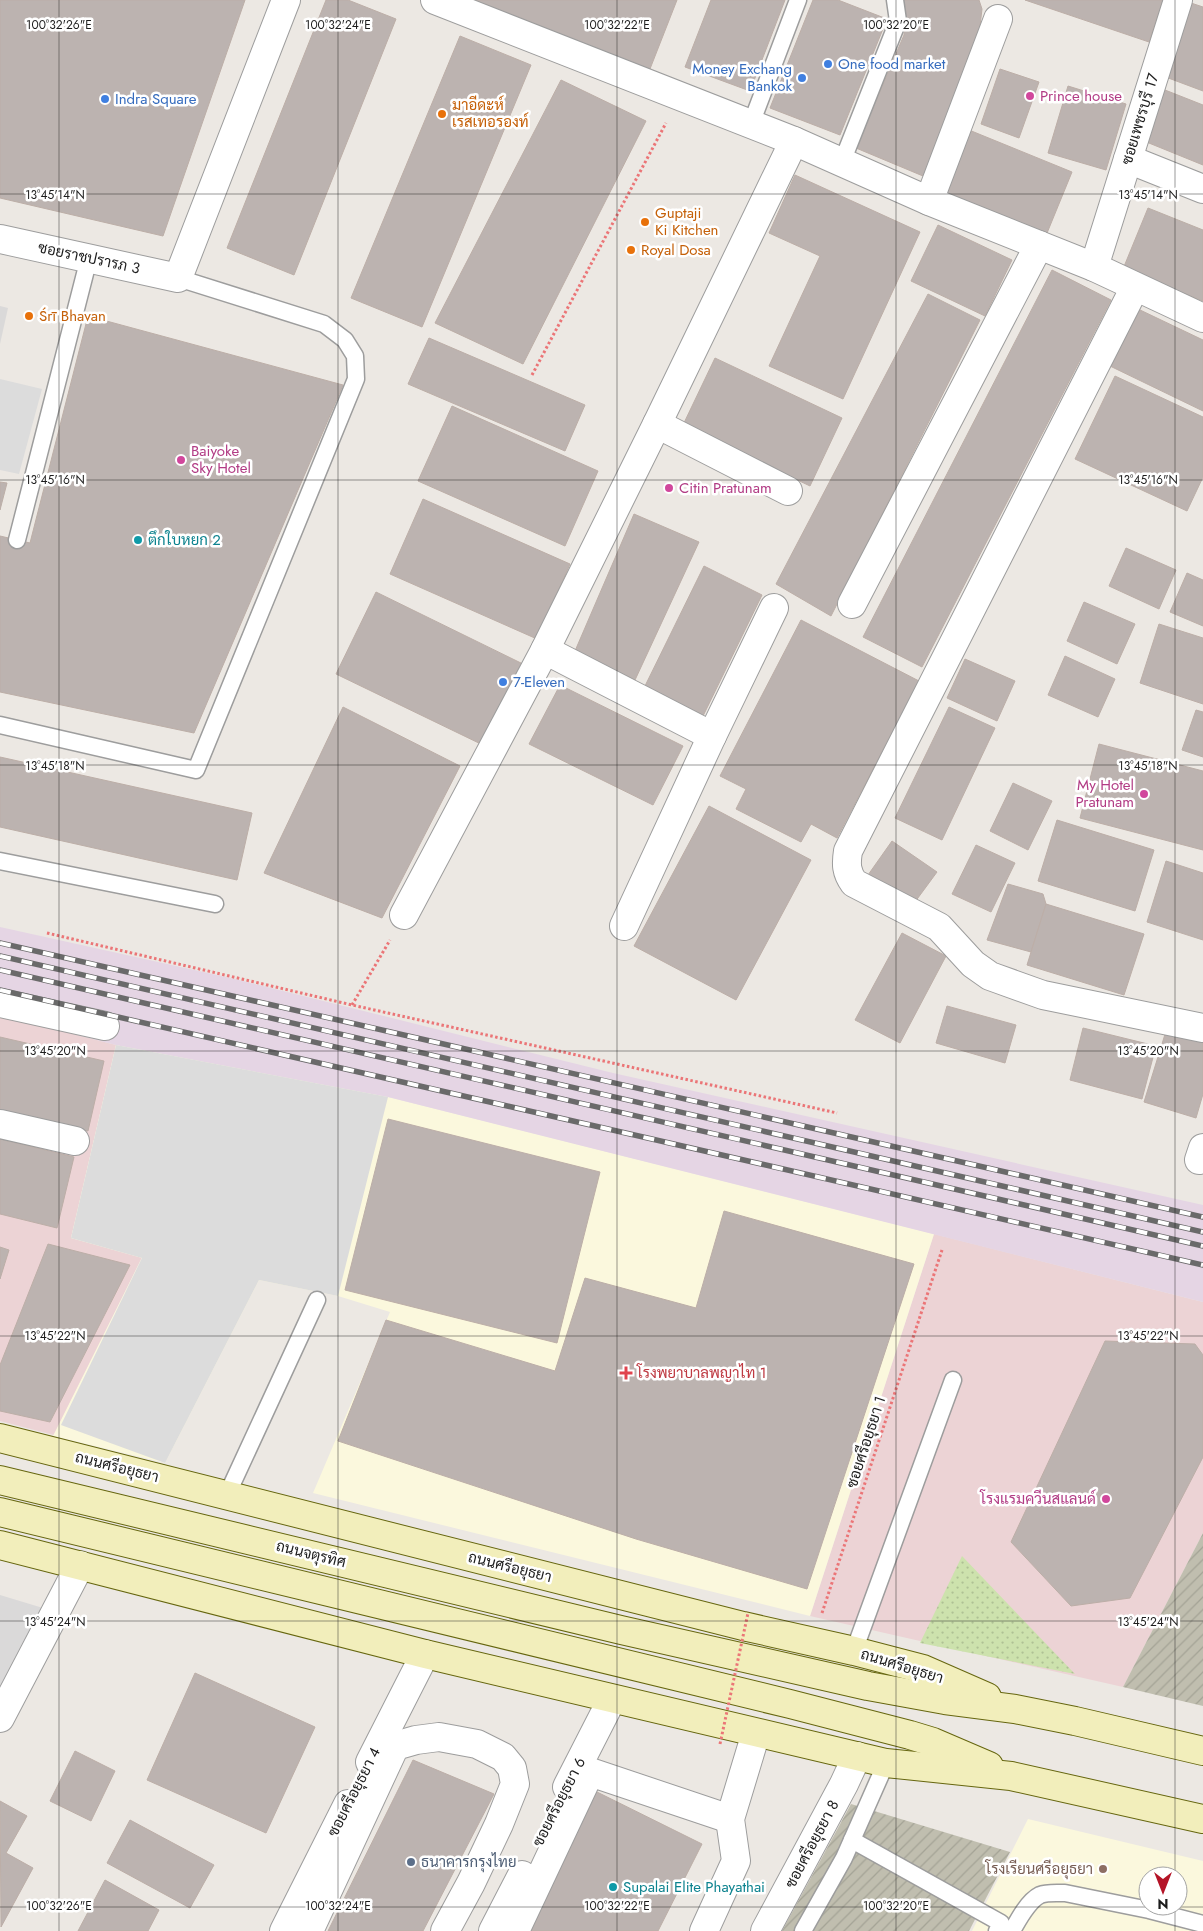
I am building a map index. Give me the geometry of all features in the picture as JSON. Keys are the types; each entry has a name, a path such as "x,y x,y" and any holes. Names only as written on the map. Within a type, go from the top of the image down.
{"main road":[{"name":"ถนนศรีอยุธยา","path":"0,1438 743,1626 923,1669 1014,1709"},
{"name":"ถนนจตุรทิศ","path":"0,1480 621,1630"},
{"path":"0,1512 613,1660 910,1735 933,1742 1012,1776"},
{"path":"0,1545 425,1654 886,1763 1012,1776 1203,1819"},
{"name":"ถนนศรีอยุธยา","path":"621,1630 868,1686 945,1700 1014,1709 1075,1721 1203,1751"}],"street":[{"path":"178,278 286,0"},
{"path":"435,0 794,141 929,201 1094,267 1203,318"},
{"name":"ซอยเพชรบุรี 17","path":"1094,267 1178,0"},
{"path":"929,201 998,19"},
{"path":"404,915 544,650 658,424 794,141"},
{"path":"1128,158 1203,189"},
{"name":"ซอยราชปรารภ 3","path":"0,239 178,278"},
{"path":"852,604 1039,245"},
{"path":"1134,287 848,850 846,864 848,875 854,883 939,926 973,964 990,976 1043,995 1203,1028"},
{"path":"658,424 788,491"},
{"path":"624,926 774,608"},
{"path":"544,650 712,736"},
{"path":"0,1003 105,1026"},
{"path":"0,1124 74,1141"},
{"path":"0,1718 80,1565"},
{"name":"ซอยศรีอยุธยา 4","path":"284,1931 425,1654"},
{"name":"ซอยศรีอยุธยา 6","path":"493,1931 612,1699"},
{"path":"704,1931 736,1862 730,1819 756,1732"},
{"path":"309,1931 395,1746 439,1737 477,1744 503,1757 512,1768 515,1784 499,1824 471,1883 445,1931"},
{"name":"ซอยศรีอยุธยา 8","path":"765,1931 844,1784 857,1756"},
{"path":"516,1931 590,1772 730,1819"},
{"path":"471,1883 513,1893"}],"lane":[{"path":"751,124 798,0"},
{"path":"842,162 898,21 895,0"},
{"path":"17,540 89,258"},
{"path":"0,725 196,770 356,379 355,356 345,340 324,324 178,278"},
{"path":"0,861 215,904"},
{"path":"227,1495 317,1300"},
{"path":"854,1651 953,1380"},
{"path":"803,1931 852,1840 886,1763"},
{"path":"852,1840 1002,1923 997,1931"},
{"path":"1012,1931 1029,1905 1039,1895 1051,1893 1065,1893 1139,1908 1203,1924"}],"path":[{"path":"532,375 680,96"},
{"path":"352,1005 404,915"},
{"path":"47,933 352,1005 837,1113"},
{"name":"ซอยศรีอยุธยา 1","path":"812,1642 942,1250"},
{"path":"720,1744 748,1613"}],"shaded area":[{"path":"0,306 8,308 0,344"},
{"path":"0,379 42,389 19,474 0,470"},
{"path":"0,927 235,979 613,1073 1203,1205 1203,1302 388,1097 116,1045 0,1015"},
{"path":"0,1015 116,1045 71,1238 142,1257 54,1435 0,1421"},
{"name":"โรงพยาบาลพญาไท 1","path":"116,1045 388,1097 934,1234 810,1616 313,1493 390,1312 338,1296 259,1280 165,1463 53,1436 142,1258 71,1238"},
{"path":"116,1045 388,1097 338,1296 259,1280 165,1463 61,1425 142,1258 71,1238"},
{"path":"934,1234 1203,1302 1203,1533 1123,1687 810,1616"},
{"path":"1203,1533 1203,1706 1123,1687"},
{"path":"0,1595 43,1608 0,1688"},
{"path":"851,1804 1010,1852 969,1931 782,1931"},
{"name":"โรงเรียนศรีอยุธยา","path":"1028,1819 1203,1861 1203,1931 972,1931"}],"green space":[{"path":"962,1556 1075,1674 920,1643"}],"building":[{"name":"Indra Square","path":"0,0 245,0 163,236 0,198"},
{"path":"326,0 348,0 396,19 294,275 227,248"},
{"path":"457,0 677,0 648,74"},
{"path":"711,0 785,0 750,91 685,67"},
{"name":"One food market","path":"813,0 838,0 887,19 840,135 770,108"},
{"path":"902,0 979,0 982,9 977,52 923,176 856,148 904,35 905,16"},
{"path":"1025,0 1163,0 1149,42"},
{"path":"1191,3 1203,7 1203,91 1163,76"},
{"path":"460,36 531,65 422,327 351,298"},
{"path":"1000,69 1039,82 1019,138 981,124"},
{"path":"561,80 646,121 523,364 435,323"},
{"path":"1068,86 1126,104 1106,170 1048,153"},
{"path":"1165,90 1203,105 1203,165 1144,141"},
{"path":"969,130 1072,172 1045,238 941,196"},
{"path":"795,175 920,232 843,399 769,366 820,256 769,233"},
{"path":"1148,208 1203,230 1203,301 1123,269"},
{"path":"938,225 1012,260 985,316 911,281"},
{"path":"1052,270 1111,300 922,667 863,637"},
{"path":"928,294 980,320 831,616 776,584"},
{"path":"1138,309 1203,340 1203,411 1110,366"},
{"name":"Baiyoke Sky Hotel","path":"88,316 343,385 194,733 0,692 0,536 30,543"},
{"path":"429,338 585,405 565,451 408,384"},
{"path":"715,358 842,418 810,486 683,425"},
{"path":"1115,376 1203,417 1203,477 1187,511 1075,459"},
{"path":"452,406 598,471 565,546 418,481"},
{"path":"0,482 7,483 0,510"},
{"path":"423,499 570,564 537,639 390,574"},
{"path":"634,514 699,542 635,680 575,651"},
{"path":"1126,548 1176,570 1159,609 1109,586"},
{"path":"704,566 762,595 703,716 644,688"},
{"path":"1187,573 1203,580 1203,626 1170,612"},
{"path":"376,592 525,665 485,746 336,674"},
{"path":"1084,602 1135,624 1117,664 1067,641"},
{"path":"801,620 919,681 837,838 811,824 801,842 736,809 746,789 720,776"},
{"path":"1159,624 1203,638 1203,704 1140,683"},
{"path":"1065,656 1115,679 1098,717 1048,695"},
{"path":"965,659 1015,681 997,721 947,698"},
{"path":"560,685 683,746 653,805 529,744"},
{"path":"343,707 460,766 382,918 264,873"},
{"path":"949,707 995,728 942,840 895,818"},
{"path":"1196,710 1203,712 1203,757 1182,750"},
{"name":"My Hotel Pratunam","path":"1099,744 1203,771 1203,850 1080,818"},
{"path":"0,757 252,813 237,880 0,827"},
{"path":"1013,783 1052,801 1028,850 990,831"},
{"path":"709,806 811,860 736,1000 634,946"},
{"path":"1057,820 1154,850 1135,911 1038,881"},
{"path":"892,841 937,872 912,906 868,875"},
{"path":"976,845 1015,863 991,912 952,894"},
{"path":"1166,861 1203,873 1203,940 1147,922"},
{"path":"1008,884 1043,894 1046,904 1031,952 987,940"},
{"path":"1046,904 1144,934 1124,995 1027,965"},
{"path":"902,933 946,956 900,1043 855,1020"},
{"path":"947,1006 1016,1025 1005,1063 936,1043"},
{"path":"1083,1028 1156,1046 1142,1099 1070,1080"},
{"path":"1166,1031 1203,1042 1203,1094 1196,1118 1144,1102"},
{"path":"0,1037 104,1061 88,1131 0,1111"},
{"path":"388,1119 600,1172 557,1343 345,1290"},
{"path":"0,1139 74,1157 57,1228 0,1214"},
{"path":"724,1211 914,1264 807,1589 636,1539 338,1441 386,1320 555,1371 585,1278 696,1308"},
{"path":"48,1244 130,1265 50,1422 0,1411 0,1365"},
{"path":"0,1247 9,1250 0,1279"},
{"name":"โรงแรมควีนสแลนด์","path":"1105,1341 1195,1344 1203,1355 1203,1457 1130,1598 1071,1606 1011,1542"},
{"path":"195,1673 315,1727 266,1833 147,1780"},
{"path":"75,1751 115,1771 91,1821 50,1801"},
{"name":"ธนาคารกรุงไทย","path":"413,1760 494,1794 423,1931 328,1931"},
{"name":"Supalai Elite Phayathai","path":"593,1790 702,1844 658,1931 526,1931"},
{"path":"0,1801 27,1816 6,1853 33,1868 1,1927"},
{"path":"130,1820 214,1865 190,1908 107,1863"},
{"path":"105,1880 159,1910 148,1931 78,1931"}],"railway":[{"path":"0,943 1203,1217"},
{"path":"0,956 1203,1232"},
{"path":"0,970 1203,1246"},
{"path":"0,990 1203,1265"}],"place":[{"name":"One food market","path":"828,64"},
{"name":"Money Exchang Bankok","path":"802,78"},
{"name":"Prince house","path":"1030,96"},
{"name":"Indra Square","path":"105,99"},
{"name":"มาอีดะห์ เรสเทอรองท์","path":"442,114"},
{"name":"Guptaji Ki Kitchen","path":"645,222"},
{"name":"Royal Dosa","path":"631,250"},
{"name":"Śrī Bhavan","path":"29,316"},
{"name":"Baiyoke Sky Hotel","path":"181,460"},
{"name":"Citin Pratunam","path":"669,488"},
{"name":"ตึกใบหยก 2","path":"138,540"},
{"name":"7-Eleven","path":"503,682"},
{"name":"My Hotel Pratunam","path":"1144,794"},
{"name":"โรงพยาบาลพญาไท 1","path":"626,1373"},
{"name":"โรงแรมควีนสแลนด์","path":"1106,1499"},
{"name":"ธนาคารกรุงไทย","path":"411,1862"},
{"name":"โรงเรียนศรีอยุธยา","path":"1103,1869"},
{"name":"Supalai Elite Phayathai","path":"613,1887"}]}
